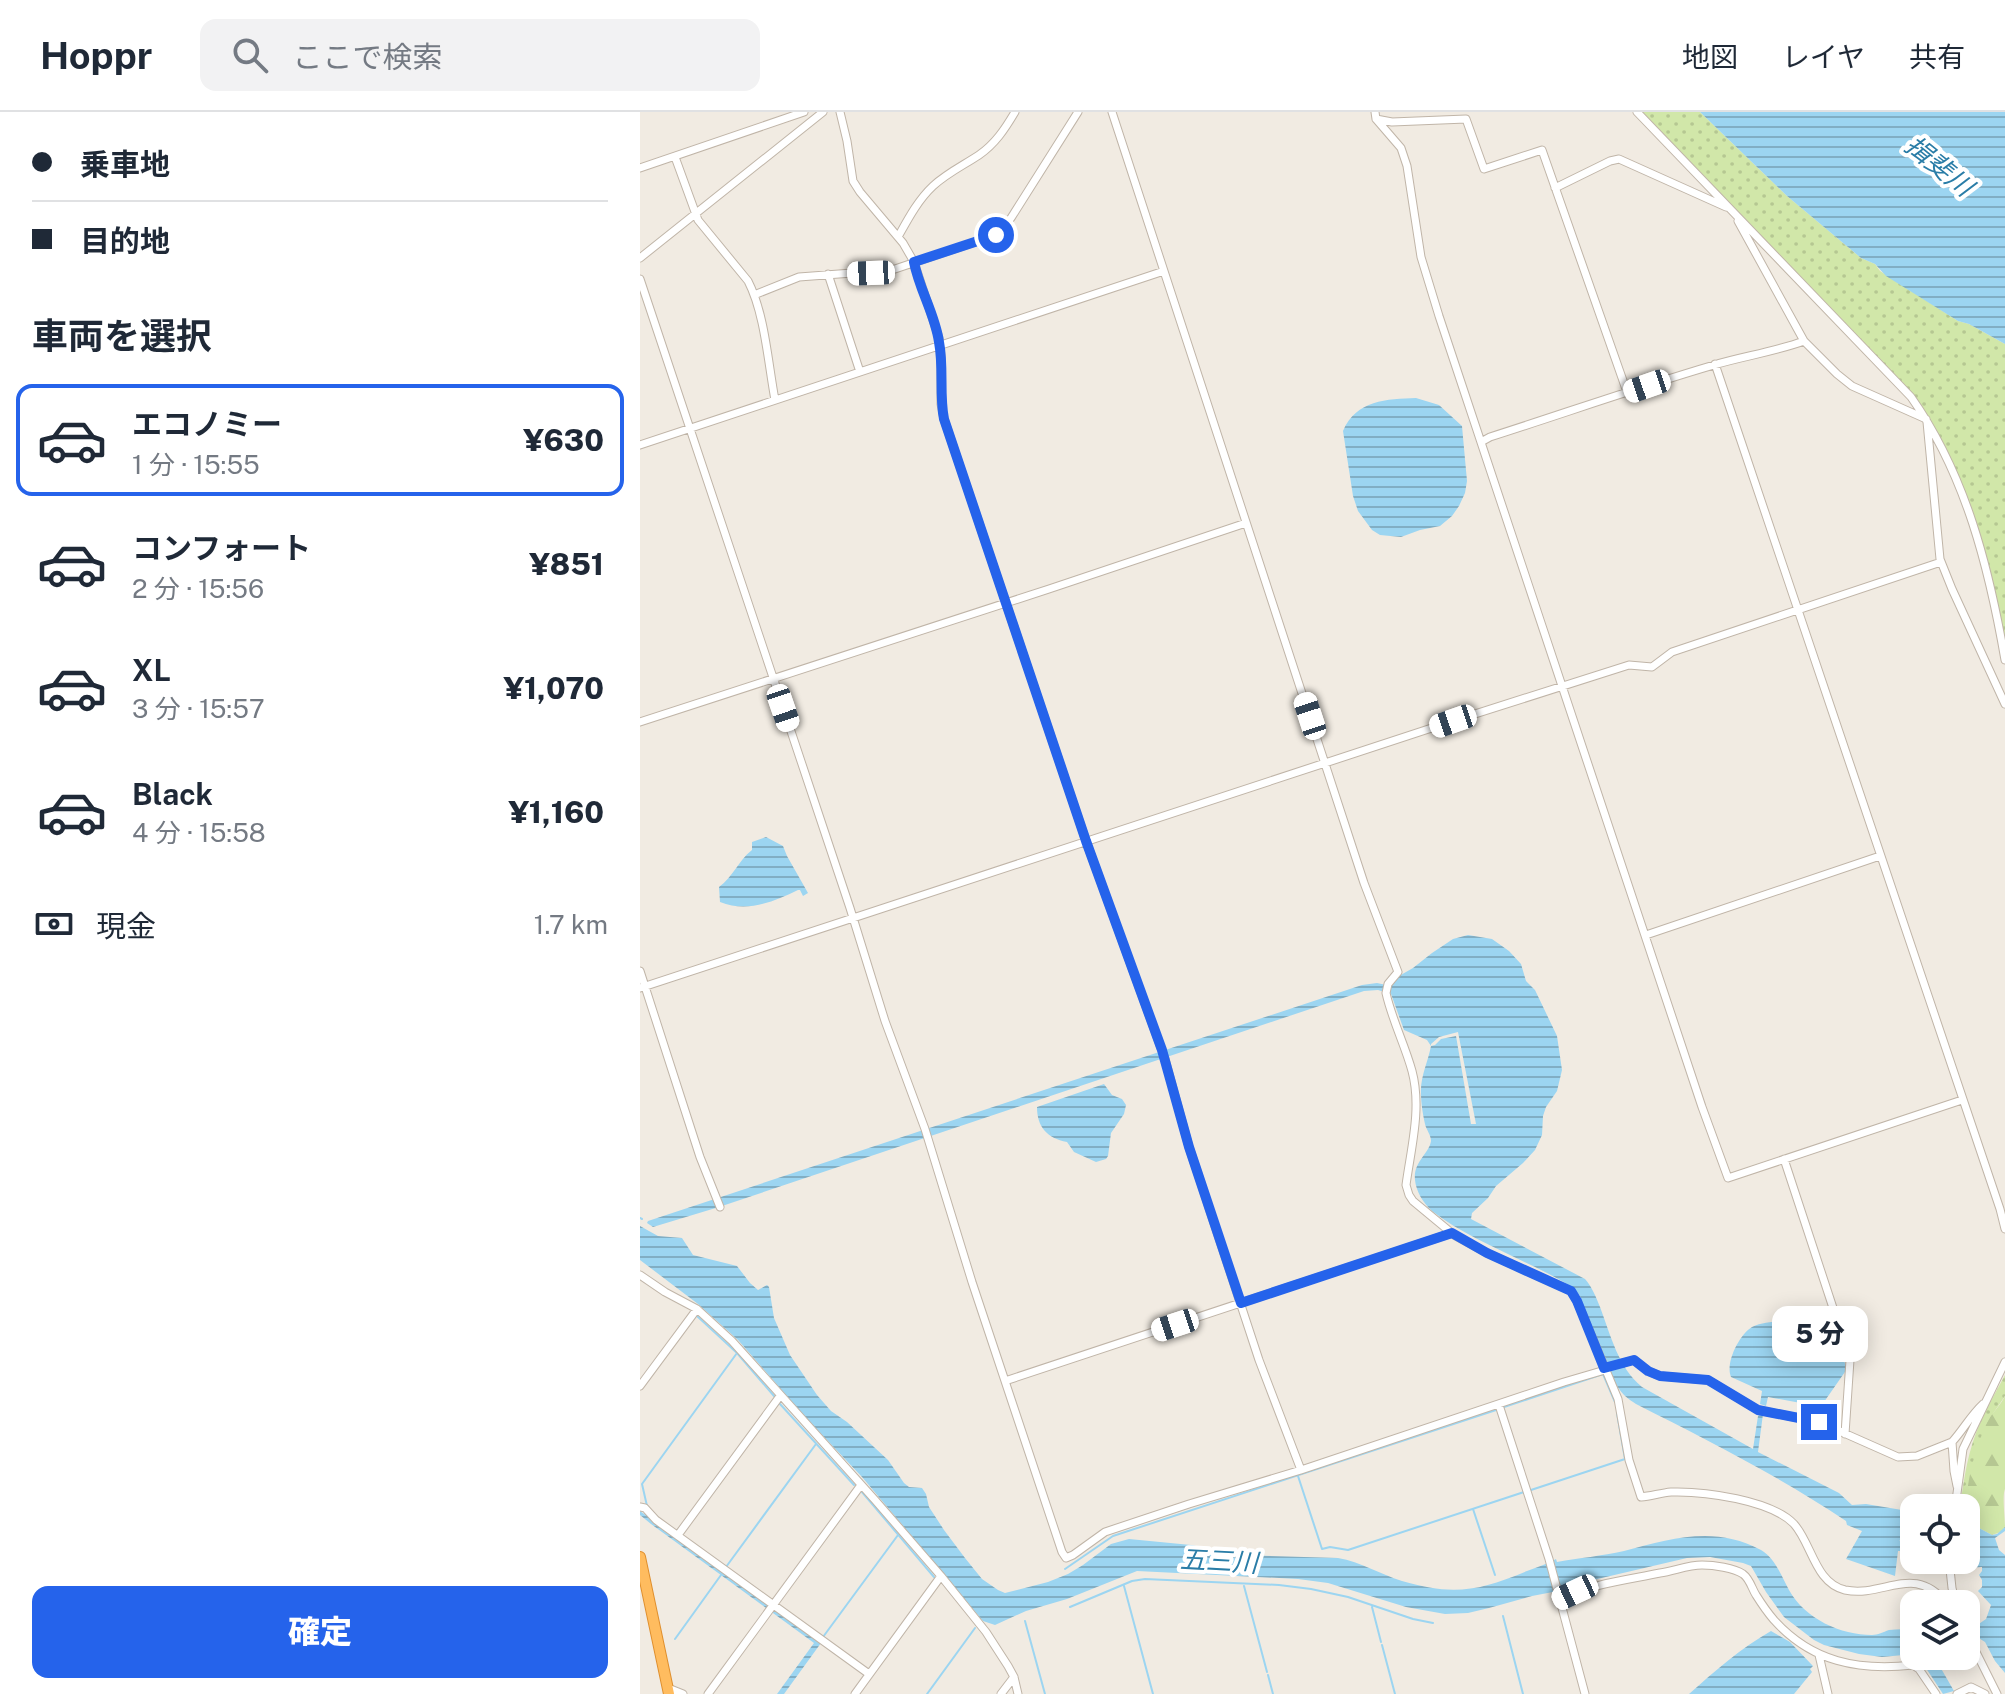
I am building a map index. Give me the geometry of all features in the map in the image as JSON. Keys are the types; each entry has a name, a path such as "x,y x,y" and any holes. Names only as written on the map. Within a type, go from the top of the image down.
{"highway":[{"path":"640,1557 644,1600 669,1690"}],"street":[{"path":"640,168 804,112"},
{"path":"640,258 823,112"},
{"path":"840,112 853,181 914,262 940,345 944,419 1086,841 1162,1050 1189,1147 1259,1360 1301,1470"},
{"path":"898,237 932,187 948,173 981,154 996,140 1015,112"},
{"path":"754,295 799,277 892,270 996,235 1078,112"},
{"path":"1112,112 1364,883 1398,972 1388,984 1386,993 1412,1072 1416,1094 1406,1185 1409,1195 1452,1233 1487,1253 1571,1291 1618,1399 1629,1460 1641,1497 1671,1492 1715,1494 1769,1509 1793,1523 1822,1573 1829,1582 1843,1590 1861,1591 1908,1583 1926,1585 1934,1590"},
{"path":"1637,112 1911,397 1927,420 1949,462 1974,527 1987,570 2005,660"},
{"path":"1376,116 1392,122 1466,119 1484,169 1542,150 1627,392"},
{"path":"1376,116 1401,148 1407,166 1421,257 1728,1178 1962,1100"},
{"path":"675,157 695,214 706,232 748,281 754,295 775,400"},
{"path":"1555,188 1619,159 1732,211 1804,341 1852,386 1927,420"},
{"path":"640,445 1164,271"},
{"path":"828,274 860,372"},
{"path":"640,279 1066,1558 1105,1532 1634,1360 1660,1376 1708,1380 1758,1410 1819,1422 1898,1457 1917,1456 1952,1442 1986,1401"},
{"path":"1481,442 1715,364 1804,341"},
{"path":"1715,364 2005,1229"},
{"path":"1927,420 1941,562 2005,704"},
{"path":"640,722 1246,523"},
{"path":"642,987 1629,665 1652,667 1672,652 1941,562"},
{"path":"1646,935 1880,856"},
{"path":"640,971 642,987 719,1204"},
{"path":"1784,1159 1846,1341 1850,1360 1845,1434"},
{"path":"1005,1381 1452,1233"},
{"path":"642,1279 697,1309 732,1341 941,1576 986,1632 1014,1677 1018,1694"},
{"path":"640,1386 697,1309"},
{"path":"1956,1494 1963,1449 2005,1362"},
{"path":"678,1535 780,1396"},
{"path":"1499,1405 1549,1559 1585,1694"},
{"path":"1952,1442 1957,1486"},
{"path":"708,1694 861,1485"},
{"path":"640,1507 771,1607 869,1674"},
{"path":"1560,1599 1599,1586 1698,1565 1733,1570 1747,1577 1774,1620 1819,1655 1851,1665 1884,1668 1913,1665 1936,1694"},
{"path":"855,1694 941,1576"},
{"path":"1819,1655 1828,1694"},
{"path":"1980,1660 1997,1694"},
{"path":"1001,1694 1014,1677"},
{"path":"1957,1694 1971,1687 1985,1694"},
{"path":"669,1690 683,1694"}],"green space":[{"path":"1642,112 1700,112 1787,196 1861,258 1875,264 1880,271 1958,321 2005,344 2005,642 1990,571 1969,502 1956,468 1920,406 1897,377"},
{"path":"2005,1375 2005,1396 1990,1418 1972,1470 1968,1494 1962,1494 1973,1442"},
{"path":"2005,1396 2005,1527 1992,1535 1980,1529 1980,1494 1967,1494 1980,1440 1990,1417"}],"water":[{"name":"揖斐川","path":"1700,112 2005,112 2005,344 1958,321 1886,276 1875,264 1861,258 1787,196"},
{"path":"1416,398 1439,405 1462,426 1467,481 1465,493 1452,516 1440,526 1401,537 1380,535 1372,530 1358,511 1343,431 1364,407 1394,399"},
{"path":"766,837 783,846 808,893 803,896 798,890 750,906 720,902 719,887 752,850 752,842"},
{"path":"1468,935 1492,939 1521,964 1526,981 1535,990 1557,1036 1562,1070 1557,1091 1546,1107 1542,1135 1535,1150 1496,1186 1472,1213 1471,1219 1585,1279 1621,1361 1642,1387 1753,1449 1761,1413 1758,1452 1839,1493 1852,1505 1900,1510 1900,1551 1895,1576 1846,1559 1862,1531 1847,1525 1846,1521 1769,1474 1625,1396 1606,1366 1580,1296 1572,1287 1465,1232 1429,1208 1418,1193 1415,1174 1431,1141 1424,1120 1421,1088 1431,1046 1427,1040 1404,1030 1391,994 1378,990 1364,991 719,1207 653,1227 647,1223 1362,985 1377,983 1391,986 1399,976 1453,939"},
{"path":"1104,1084 1112,1095 1122,1099 1126,1105 1124,1114 1111,1133 1108,1156 1096,1162 1074,1152 1067,1142 1049,1134 1041,1126 1037,1107"},
{"name":"五三川","path":"640,1226 658,1236 682,1238 693,1255 737,1266 758,1290 767,1285 774,1318 790,1355 817,1395 888,1460 904,1483 909,1487 922,1488 929,1507 965,1558 982,1579 1005,1593 1068,1574 1111,1544 1129,1539 1191,1545 1242,1555 1338,1558 1402,1581 1451,1590 1494,1583 1556,1559 1557,1562 1676,1539 1709,1536 1744,1542 1766,1553 1796,1600 1825,1623 1860,1634 1874,1635 1900,1630 1900,1655 1859,1654 1814,1640 1784,1617 1751,1566 1710,1557 1687,1558 1468,1613 1445,1614 1406,1607 1328,1583 1137,1571 995,1625 983,1621 862,1477 738,1340 698,1304 640,1260"},
{"path":"1806,1307 1817,1310 1831,1322 1847,1369 1824,1402 1806,1404 1768,1397 1766,1406 1760,1404 1762,1391 1731,1377 1730,1364 1734,1350 1752,1327 1783,1319"},
{"path":"640,1511 821,1643 784,1694 777,1694 814,1643 651,1524 640,1515"},
{"path":"2005,1527 2005,1531 1995,1538 1999,1550 2005,1555 2005,1673 1980,1639 1980,1623 1986,1619 1991,1605 1979,1590 1982,1587 1979,1575 1982,1567 1980,1529 1992,1535"},
{"path":"1771,1631 1790,1642 1813,1666 1810,1669 1812,1672 1794,1694 1689,1694 1718,1668"},
{"path":"1927,1670 1942,1670 1954,1691 1943,1694"}],"pier":[{"path":"1458,1032 1476,1124 1471,1124 1456,1036 1441,1039 1431,1046 1439,1037"}],"waterway":[{"path":"697,1316 737,1353 774,1396"},
{"path":"647,1506 642,1484 737,1353"},
{"path":"1504,1407 1603,1374 1615,1402"},
{"path":"780,1404 854,1485"},
{"path":"1065,1569 1113,1536 1496,1410"},
{"path":"1531,1490 1625,1459 1617,1413"},
{"path":"726,1567 816,1444"},
{"path":"1298,1476 1322,1549 1348,1550 1524,1492"},
{"path":"862,1492 934,1577"},
{"path":"1473,1509 1495,1575"},
{"path":"823,1637 898,1535"},
{"path":"675,1639 721,1575"},
{"name":"五三川","path":"1070,1607 1132,1581 1145,1579 1311,1589 1433,1623"},
{"path":"1124,1586 1153,1694"},
{"name":"五三川","path":"1244,1586 1267,1672"},
{"path":"1372,1607 1381,1642"},
{"path":"1503,1616 1523,1694"},
{"path":"1025,1621 1045,1694"},
{"path":"927,1694 975,1628"},
{"path":"1382,1645 1395,1694"},
{"path":"1268,1675 1273,1694"}],"route":[{"path":"996,235 914,262 939,338 944,419 1086,841 1162,1050 1189,1147 1241,1303 1452,1233 1487,1253 1571,1291 1604,1368 1634,1360 1660,1376 1708,1380 1758,1410 1819,1422"}]}
